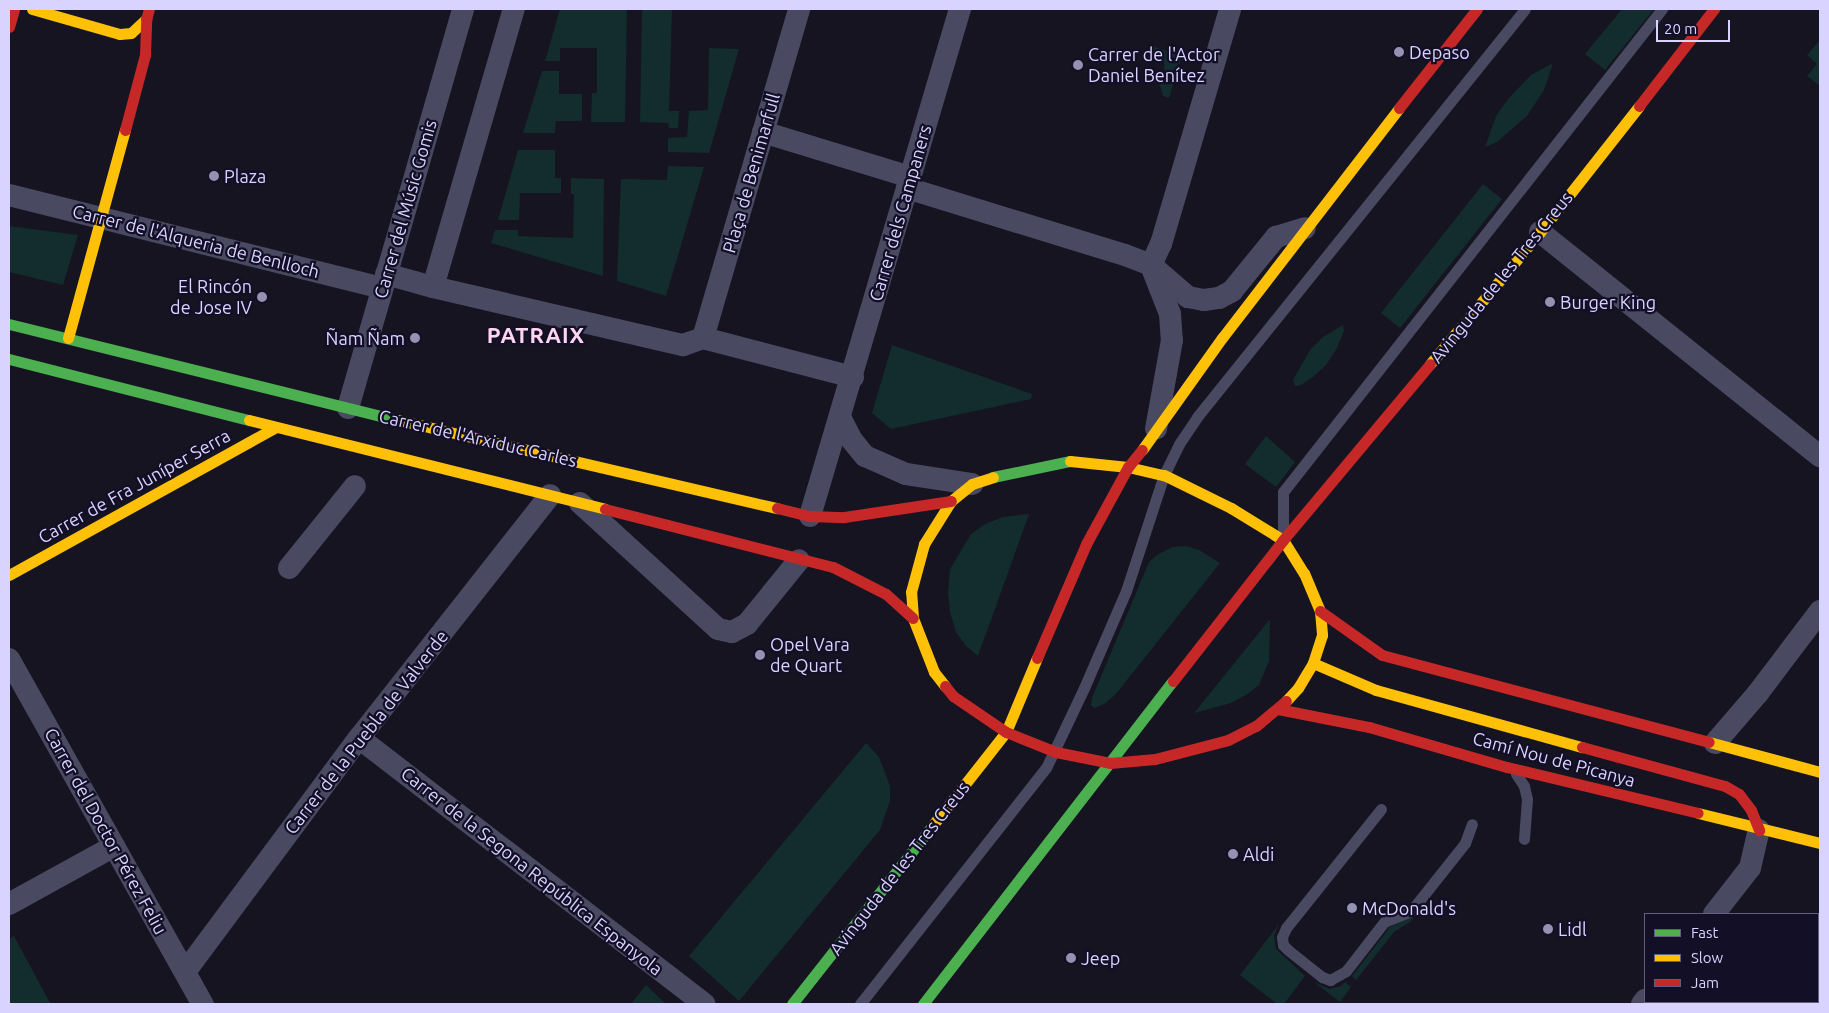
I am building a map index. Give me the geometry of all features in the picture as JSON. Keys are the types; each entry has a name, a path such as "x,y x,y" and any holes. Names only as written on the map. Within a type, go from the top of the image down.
{"main road":[{"path":"9,27 14,9"},
{"path":"32,9 120,34 131,33 148,14"},
{"name":"Avinguda de les Tres Creus","path":"792,1004 1006,732 1086,544 1128,467 1156,432 1222,338 1305,228 1477,9"},
{"name":"Avinguda de les Tres Creus","path":"923,1004 1283,540 1540,232 1714,9"},
{"path":"68,338 145,55 148,14"},
{"name":"Carrer de l'Arxiduc Carles","path":"9,324 348,408 810,516 844,517 951,501"},
{"name":"Carrer de l'Arxiduc Carles","path":"9,358 799,560 833,567 886,594 913,618"},
{"name":"Carrer de Fra Juníper Serra","path":"9,575 276,427"},
{"path":"1070,461 1128,467 1164,475 1231,508 1283,540 1304,573 1320,611 1322,635 1313,663 1298,688 1278,709 1256,726 1228,740 1155,759 1110,763 1056,752 1006,732 953,696 934,672 913,618 911,592 924,544 951,501 972,484 998,475 1070,461"},
{"path":"1320,611 1382,655 1820,772"},
{"path":"1313,663 1376,690 1725,786 1739,794 1751,810 1759,830"},
{"name":"Camí Nou de Picanya","path":"1278,709 1369,727 1507,767 1759,830 1817,841"}],"street":[{"name":"Carrer del Músic Gomis","path":"348,408 463,9"},
{"path":"433,287 514,9"},
{"name":"Plaça de Benimarfull","path":"703,338 799,9"},
{"name":"Carrer dels Campaners","path":"810,516 853,376 960,9"},
{"path":"1156,432 1172,340 1170,314 1151,265 1161,244 1230,9"},
{"path":"763,132 1151,265 1188,297 1204,300 1219,298 1232,291 1276,237 1305,228"},
{"name":"Carrer de l'Alqueria de Benlloch","path":"9,194 100,217 384,281"},
{"path":"1540,232 1820,456"},
{"path":"384,281 433,287 683,345 703,338 853,376"},
{"path":"840,417 851,439 864,456 906,474 972,484"},
{"path":"290,568 355,486"},
{"name":"Carrer de la Puebla de Valverde","path":"185,972 359,738 550,495"},
{"name":"Carrer de l'Arxiduc Carles","path":"580,503 718,629 732,632 747,624 799,560"},
{"path":"1715,743 1758,693 1820,611"},
{"name":"Carrer del Doctor Pérez Feliu","path":"9,659 203,1004"},
{"name":"Carrer de la Segona República Espanyola","path":"359,738 704,1004"},
{"path":"1715,913 1750,868 1759,830"},
{"path":"9,904 114,846"}],"lane":[{"path":"860,1004 1017,807 1056,752 1126,591 1164,475 1179,444 1198,417 1525,9"},
{"path":"1283,540 1283,492 1662,9"},
{"path":"1507,767 1518,777 1524,786 1527,800 1524,839"},
{"path":"1380,809 1286,928 1282,937 1283,945 1288,950 1322,977 1330,980 1346,971 1384,922 1411,911 1465,843 1472,824"}],"green space":[{"path":"560,9 627,9 625,122 591,122 592,93 597,93 597,48 560,48 560,61 545,61"},
{"path":"642,9 672,9 669,111 679,111 678,128 669,128 668,123 640,122"},
{"path":"1622,9 1654,9 1605,70 1585,54"},
{"path":"1820,40 1820,86 1807,76 1817,64 1807,55"},
{"path":"1149,45 1182,56 1169,98 1163,96 1159,83 1165,74 1164,62 1161,56 1152,50"},
{"path":"709,48 739,49 709,153 668,152 668,138 687,137 689,111 708,110"},
{"path":"1553,63 1544,90 1527,116 1497,142 1485,147 1496,116 1508,99 1531,75"},
{"path":"542,71 559,71 559,94 582,94 582,121 556,121 555,133 523,133"},
{"path":"518,150 555,150 555,178 561,178 561,193 520,193 519,220 498,220"},
{"path":"668,166 704,167 666,296 617,281 621,179 667,180"},
{"path":"571,178 604,179 603,276 491,243 495,230 518,230 518,236 573,238 574,194 571,194"},
{"path":"1483,184 1502,199 1400,328 1381,313"},
{"path":"9,226 78,235 63,285 9,272"},
{"path":"1343,325 1344,331 1337,348 1326,365 1313,377 1301,385 1295,386 1293,380 1310,350 1323,337"},
{"path":"892,345 1032,394 1031,399 891,429 872,413"},
{"path":"1266,436 1295,462 1276,487 1245,464"},
{"path":"1029,514 978,656 966,646 956,632 950,612 948,593 950,569 971,534 985,524 1003,517"},
{"path":"1186,546 1199,550 1220,563 1115,695 1104,704 1094,708 1091,705 1092,698 1149,562 1172,547"},
{"path":"1270,619 1269,661 1259,685 1231,703 1194,713"},
{"path":"866,743 879,757 890,786 890,801 880,830 739,1001 689,956"},
{"path":"1417,913 1410,922 1394,932 1356,980 1352,976 1390,927"},
{"path":"1279,924 1274,935 1276,949 1305,976 1284,1004 1277,1004 1240,975"},
{"path":"14,936 50,1003 9,1004 9,939"},
{"path":"1314,982 1329,989 1341,986 1345,982 1351,987 1340,1002"},
{"path":"646,985 666,1004 631,1004"}],"traffic: fast":[{"path":"9,324 398,420"},
{"path":"9,359 249,420"},
{"path":"993,477 1070,461"},
{"path":"923,1004 1173,681"},
{"path":"792,1004 932,826"}],"traffic: slow":[{"path":"32,9 120,34 131,33 146,19"},
{"path":"1430,364 1540,232 1639,106"},
{"path":"1142,450 1222,338 1399,108"},
{"path":"68,338 125,130"},
{"path":"249,420 605,509"},
{"path":"398,420 777,508"},
{"path":"9,575 276,427"},
{"path":"1070,461 1128,467 1164,475 1231,508 1283,540 1304,573 1320,611 1322,635 1313,663 1298,688 1286,701"},
{"path":"945,686 934,672 913,618 911,592 924,544 951,501 972,484 993,477"},
{"path":"932,826 1006,732 1037,658"},
{"path":"1313,663 1376,690 1582,747"},
{"path":"1709,742 1820,772"},
{"path":"1698,813 1820,843"}],"traffic: jam":[{"path":"9,27 14,9"},
{"path":"125,130 145,55 146,19 149,9"},
{"path":"1399,108 1477,9"},
{"path":"1639,106 1714,9"},
{"path":"1173,681 1283,540 1430,364"},
{"path":"1037,658 1086,544 1128,467 1142,450"},
{"path":"777,508 810,516 844,517 951,501"},
{"path":"605,509 833,567 886,594 913,618"},
{"path":"1320,611 1382,655 1709,742"},
{"path":"945,686 953,696 1006,732 1056,752 1110,763 1155,759 1228,740 1256,726 1286,701"},
{"path":"1278,709 1369,727 1507,767 1698,813"},
{"path":"1582,747 1725,786 1739,794 1751,810 1759,830"}],"place":[{"name":"Depaso","path":"1399,52"},
{"name":"Carrer de l'Actor Daniel Benítez","path":"1078,65"},
{"name":"Plaza","path":"214,176"},
{"name":"El Rincón de Jose IV","path":"262,297"},
{"name":"Burger King","path":"1550,302"},
{"name":"Ñam Ñam","path":"415,338"},
{"name":"Opel Vara de Quart","path":"760,655"},
{"name":"Aldi","path":"1233,854"},
{"name":"McDonald's","path":"1352,908"},
{"name":"Lidl","path":"1548,929"},
{"name":"Jeep","path":"1071,958"}],"district":[{"name":"PATRAIX","path":"536,335"}]}
